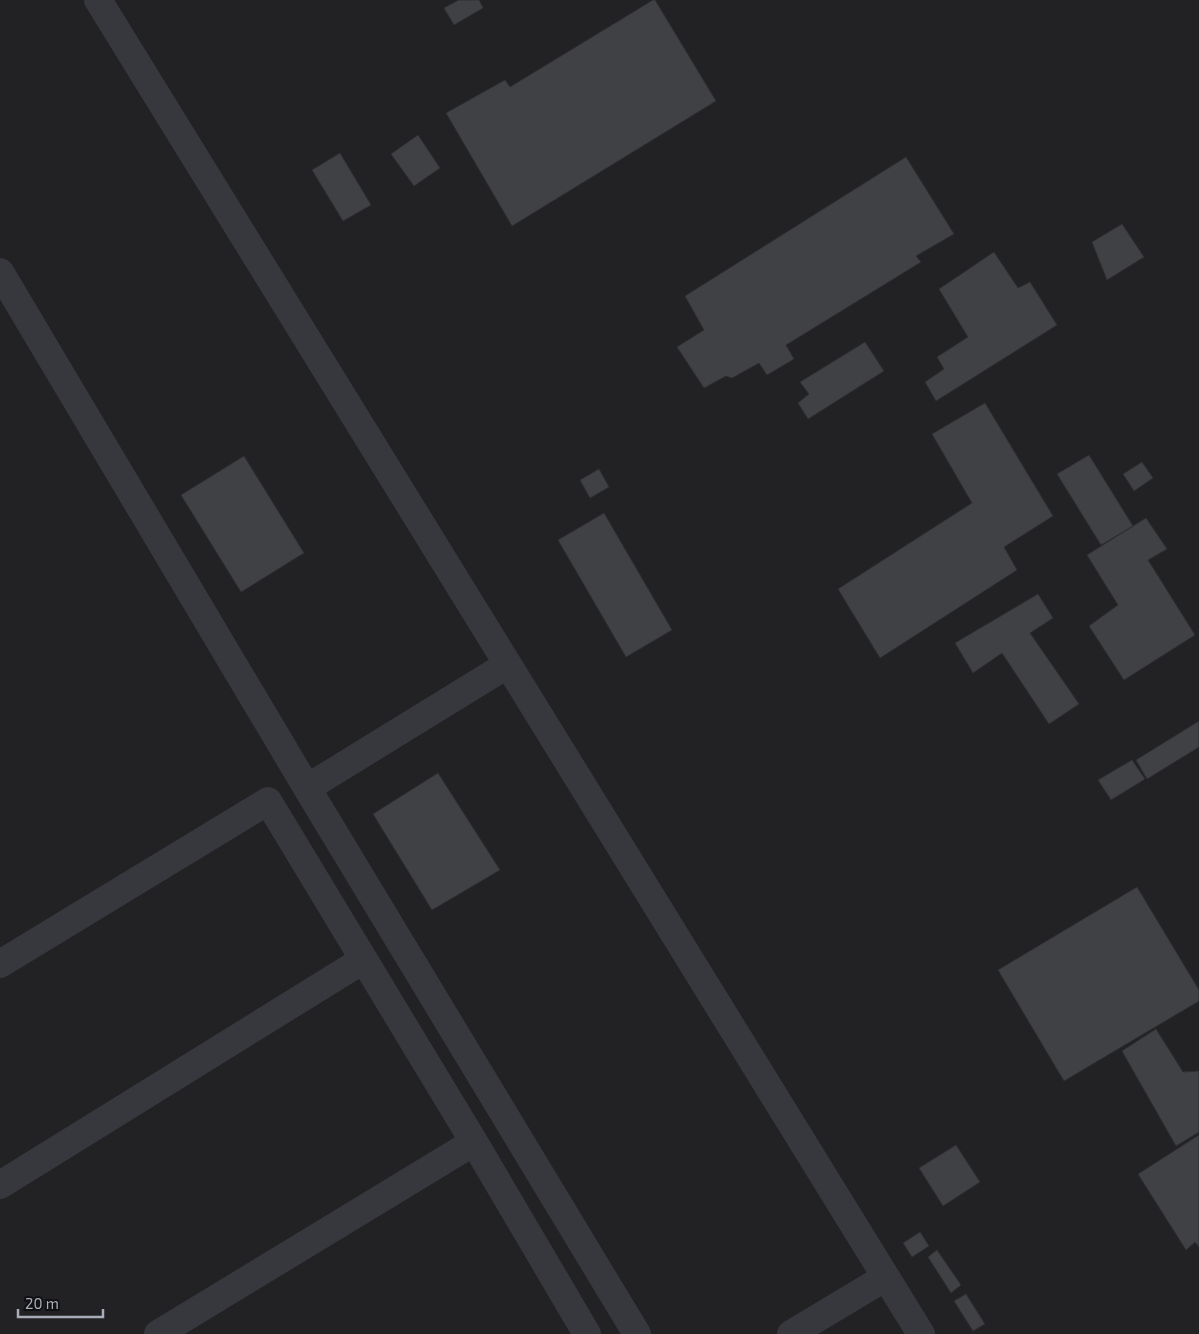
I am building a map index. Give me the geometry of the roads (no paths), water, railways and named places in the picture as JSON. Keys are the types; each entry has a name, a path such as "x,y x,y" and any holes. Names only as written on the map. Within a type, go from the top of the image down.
{"street":[{"path":"98,0 921,1334"},
{"path":"0,272 628,1331"},
{"path":"307,788 507,665"},
{"path":"0,964 268,801 474,1142 587,1334"},
{"path":"0,1185 363,960"},
{"path":"158,1334 474,1142"},
{"path":"790,1334 886,1277"}]}
